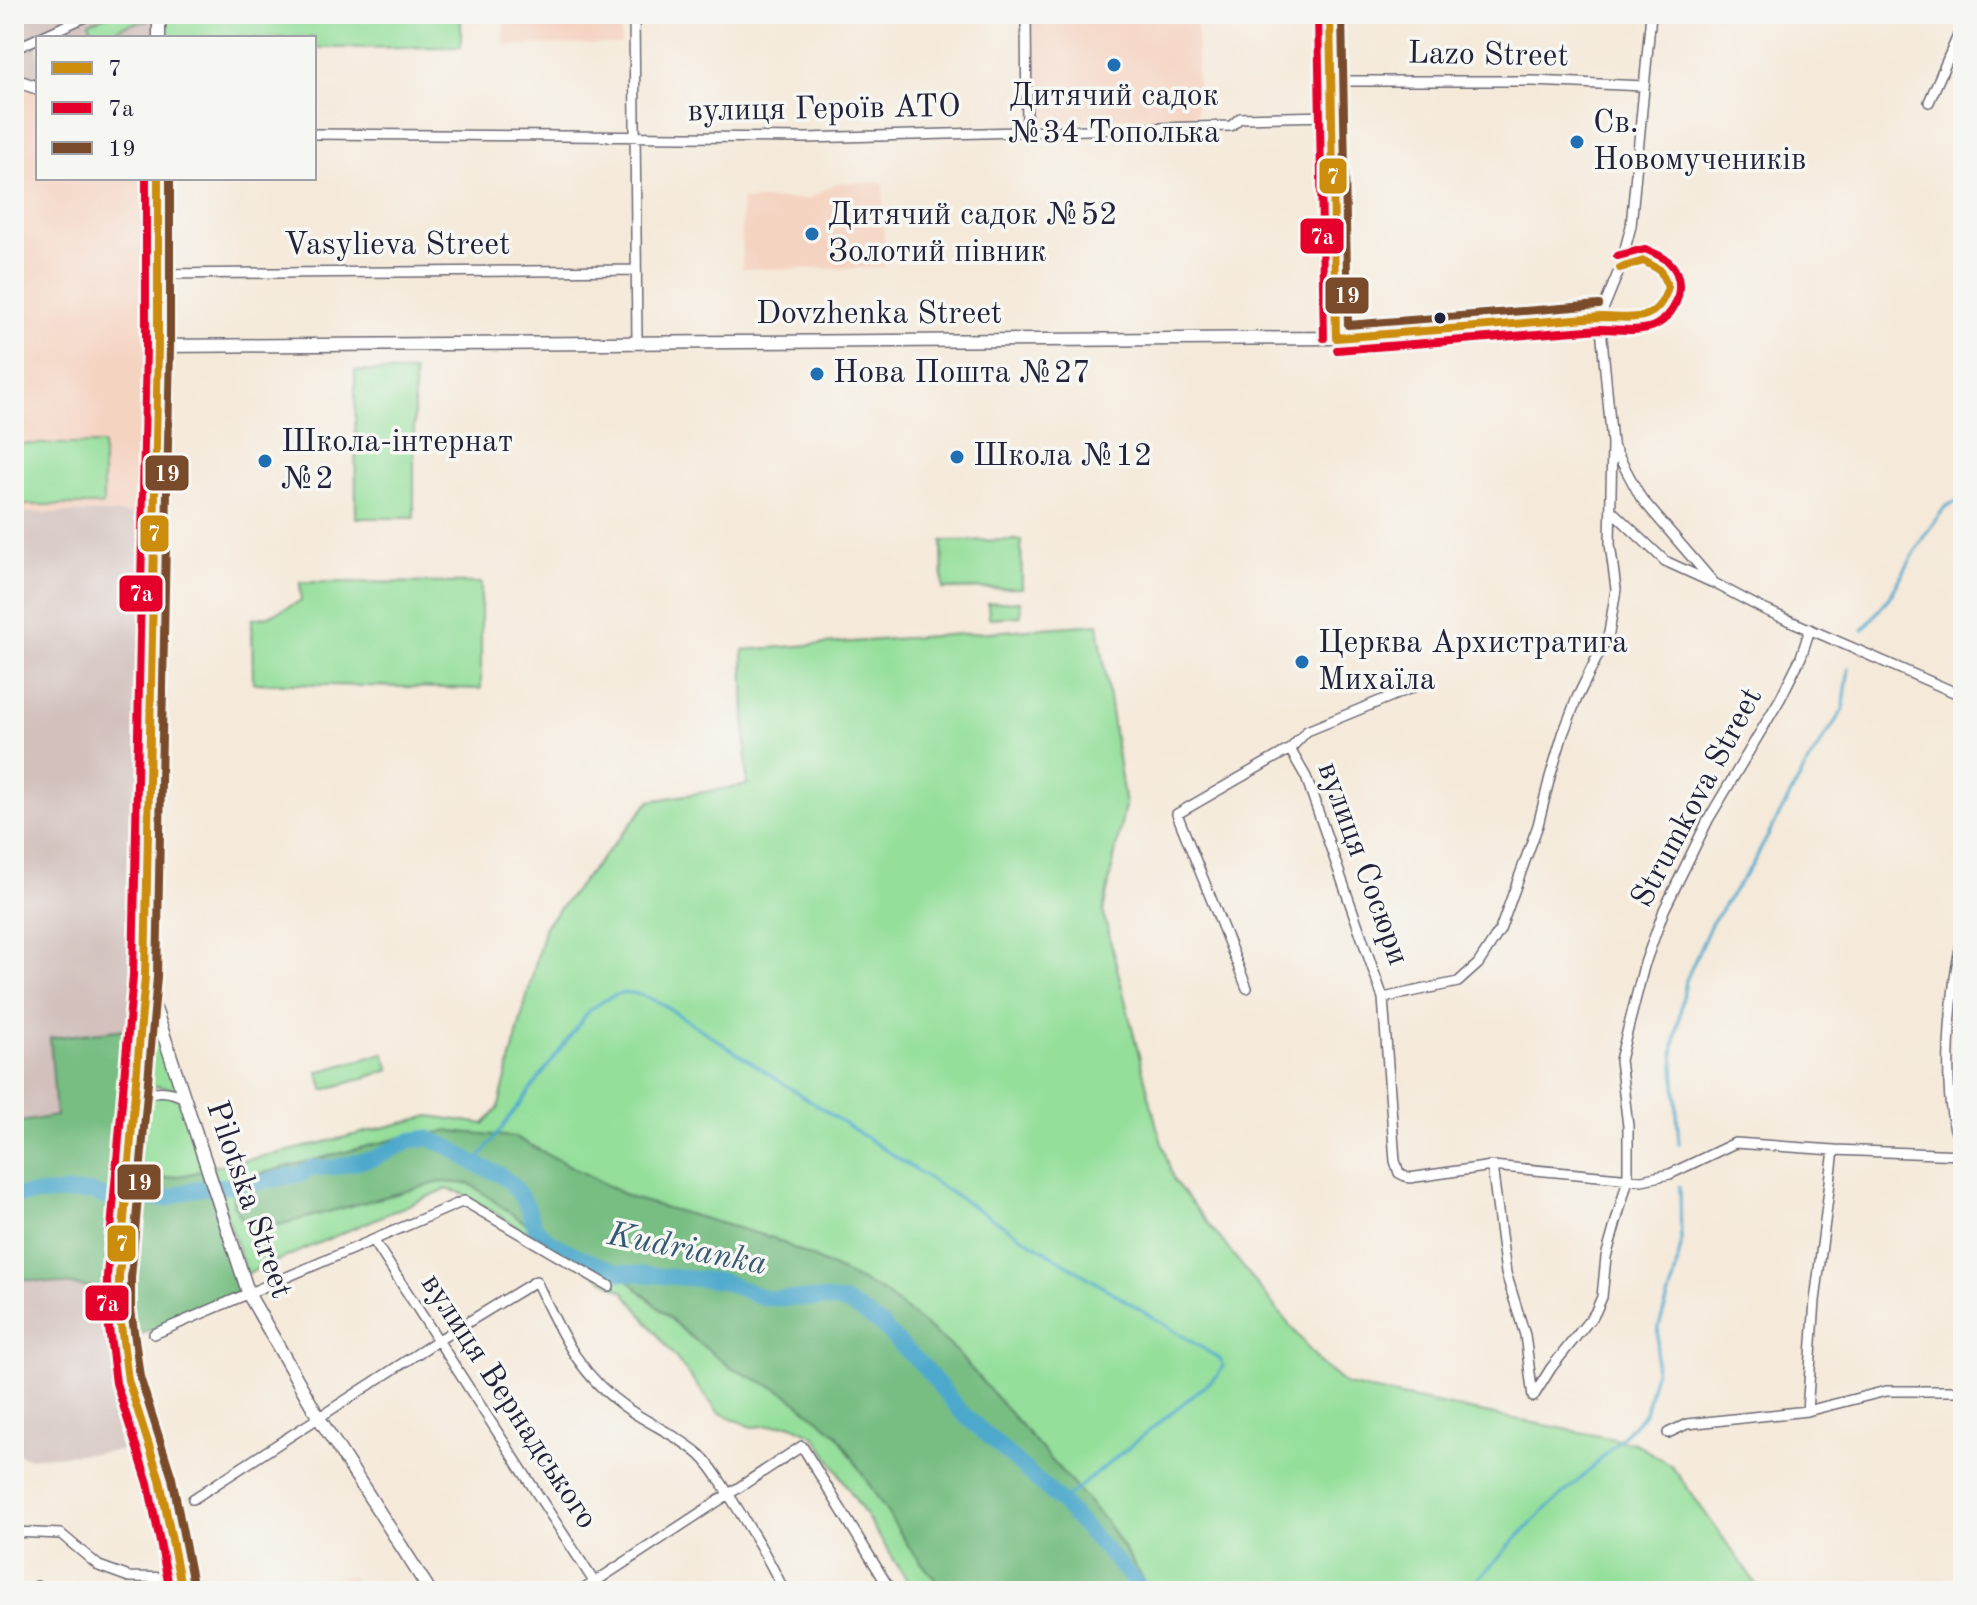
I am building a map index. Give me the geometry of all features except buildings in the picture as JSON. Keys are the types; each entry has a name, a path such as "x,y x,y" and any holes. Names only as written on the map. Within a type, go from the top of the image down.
{"street":[{"path":"43,36 92,14"},
{"path":"159,14 159,36"},
{"path":"634,14 637,343"},
{"path":"1026,14 1027,132"},
{"path":"1330,14 1336,338"},
{"path":"1383,998 1458,982 1478,964 1500,930 1538,825 1563,734 1609,633 1616,589 1610,544 1612,443 1600,317 1620,268 1631,226 1651,14"},
{"path":"1929,102 1963,24"},
{"path":"14,49 36,39"},
{"path":"14,80 36,87"},
{"name":"Lazo Street","path":"1331,81 1533,81 1644,86"},
{"name":"вулиця Героїв АТО","path":"316,134 806,138 1231,126 1240,118 1332,116"},
{"path":"14,1532 61,1534 99,1566 129,1577 181,1584 160,1480 128,1380 122,1345 119,1277 145,977 158,346 158,180"},
{"name":"Vasylieva Street","path":"158,274 636,270"},
{"name":"Dovzhenka Street","path":"158,346 1336,338 1600,317"},
{"path":"1612,443 1641,498 1714,583"},
{"path":"1612,511 1665,561 1752,604 1963,696"},
{"name":"Strumkova Street","path":"1492,1166 1506,1273 1525,1335 1533,1397 1551,1368 1595,1313 1602,1297 1606,1257 1628,1179 1628,1126 1620,1060 1644,966 1664,910 1708,820 1780,699 1801,657 1810,629"},
{"path":"1247,988 1177,814 1290,749 1307,731 1414,687"},
{"name":"вулиця Сосюри","path":"1290,749 1306,777 1383,998 1395,1161 1399,1173 1409,1178 1492,1166"},
{"path":"1963,937 1955,964 1949,1090 1951,1122 1963,1147"},
{"name":"Pilotska Street","path":"145,977 249,1295 319,1418 430,1591"},
{"path":"134,1104 158,1090 172,1091 185,1098"},
{"path":"1492,1166 1642,1180 1670,1174 1735,1143 1963,1155"},
{"path":"1807,1411 1815,1301 1834,1150"},
{"path":"154,1334 464,1201 609,1286"},
{"name":"вулиця Вернадського","path":"374,1241 597,1587"},
{"path":"193,1499 437,1341 536,1281 564,1340 598,1387 702,1456 758,1539 784,1591"},
{"path":"1668,1433 1687,1424 1807,1411 1886,1391 1963,1391"},
{"path":"581,1591 597,1587 802,1446 891,1591"}],"shaded area":[{"path":"14,14 155,14 155,36 36,36 36,88 26,86 14,119"},
{"path":"504,14 621,14 621,44 504,45"},
{"name":"Дитячий садок №34 Тополька","path":"1031,14 1197,14 1197,116 1033,123"},
{"path":"26,86 36,90 36,180 154,180 150,513 14,513 14,119"},
{"name":"Дитячий садок №52 Золотий півник","path":"883,182 884,268 742,269 741,200 809,199 837,183"},
{"path":"14,513 150,513 141,976 114,1277 145,1449 27,1458 14,1452"},
{"path":"351,1576 359,1591 259,1591 259,1590"}],"green space":[{"path":"112,14 151,14 147,21 121,27 110,36 94,36 89,22"},
{"path":"163,14 461,14 461,47 316,48 316,36 163,36"},
{"path":"355,371 414,372 414,518 356,518"},
{"path":"14,444 103,444 103,505 14,505"},
{"path":"1021,540 1022,588 943,589 942,541"},
{"path":"300,582 481,583 481,689 253,683 252,619 269,616 301,601"},
{"path":"1020,601 1021,616 989,618 988,603"},
{"path":"1098,624 1125,805 1103,912 1157,1127 1174,1181 1320,1363 1346,1385 1634,1443 1671,1465 1761,1591 914,1591 815,1436 790,1424 752,1427 718,1412 624,1292 462,1193 446,1189 246,1274 211,1167 430,1116 484,1124 498,1109 545,926 650,801 747,785 743,650"},
{"path":"147,997 177,1089 157,1086 139,1094"},
{"path":"136,1028 123,1174 109,1229 103,1289 14,1278 14,1123 56,1116 50,1038"},
{"path":"384,1053 390,1070 324,1090 318,1072"},
{"path":"171,1095 181,1101 204,1170 168,1178 132,1176 138,1106 147,1098"},
{"path":"449,1131 515,1137 631,1198 773,1238 882,1291 951,1346 1107,1523 1151,1591 944,1591 909,1547 837,1434 784,1392 731,1368 686,1333 628,1280 529,1226 470,1184 441,1182 279,1225 242,1219 233,1204 233,1189 259,1174 403,1137"},
{"path":"204,1170 244,1293 126,1340 123,1278 132,1176 168,1178"}],"waterway":[{"path":"1863,630 1891,595 1924,536 1946,506 1963,499"},
{"path":"1679,1144 1673,1052 1686,980 1711,924 1752,865 1809,761 1843,710 1849,668"},
{"path":"475,1164 589,1011 608,998 624,993 641,995 662,1004 951,1193 1220,1359 1223,1366 1218,1375 1061,1502"},
{"name":"Kudrianka","path":"14,1195 92,1192 106,1198 166,1199 194,1189 257,1183 301,1174 312,1168 335,1167 375,1158 412,1140 428,1138 499,1174 512,1184 526,1204 535,1227 548,1240 617,1272 722,1281 765,1298 822,1299 844,1302 859,1310 880,1324 926,1369 959,1410 1057,1498 1144,1591"},
{"path":"1467,1591 1532,1522 1590,1470 1645,1413 1655,1372 1659,1326 1681,1245 1680,1186"}],"transit line":[{"name":"7а","path":"1318,14 1324,338"},
{"name":"7","path":"1330,14 1336,338"},
{"name":"19","path":"1342,14 1348,325 1599,305"},
{"name":"7а","path":"146,180 146,346 133,976 107,1276 107,1312 116,1383 148,1483 170,1591"},
{"name":"7","path":"158,180 158,346 145,977 119,1277 119,1310 128,1380 160,1480 182,1591"},
{"name":"19","path":"170,180 170,346 157,977 131,1278 131,1309 140,1377 172,1478 194,1589"},
{"name":"7а","path":"1337,350 1600,329 1636,330 1664,320 1678,295 1678,277 1674,268 1666,259 1645,249 1617,256"},
{"name":"7","path":"1336,338 1600,317 1633,318 1657,308 1668,287 1660,270 1644,261 1620,268"}],"place":[{"name":"Дитячий садок №34 Тополька","path":"1114,65"},
{"name":"Св. Новомучеників","path":"1577,142"},
{"name":"Дитячий садок №52 Золотий півник","path":"812,234"},
{"name":"Нова Пошта №27","path":"817,374"},
{"name":"Школа №12","path":"957,457"},
{"name":"Школа-інтернат №2","path":"265,461"},
{"name":"Церква Архистратига Михаїла","path":"1302,662"}]}
